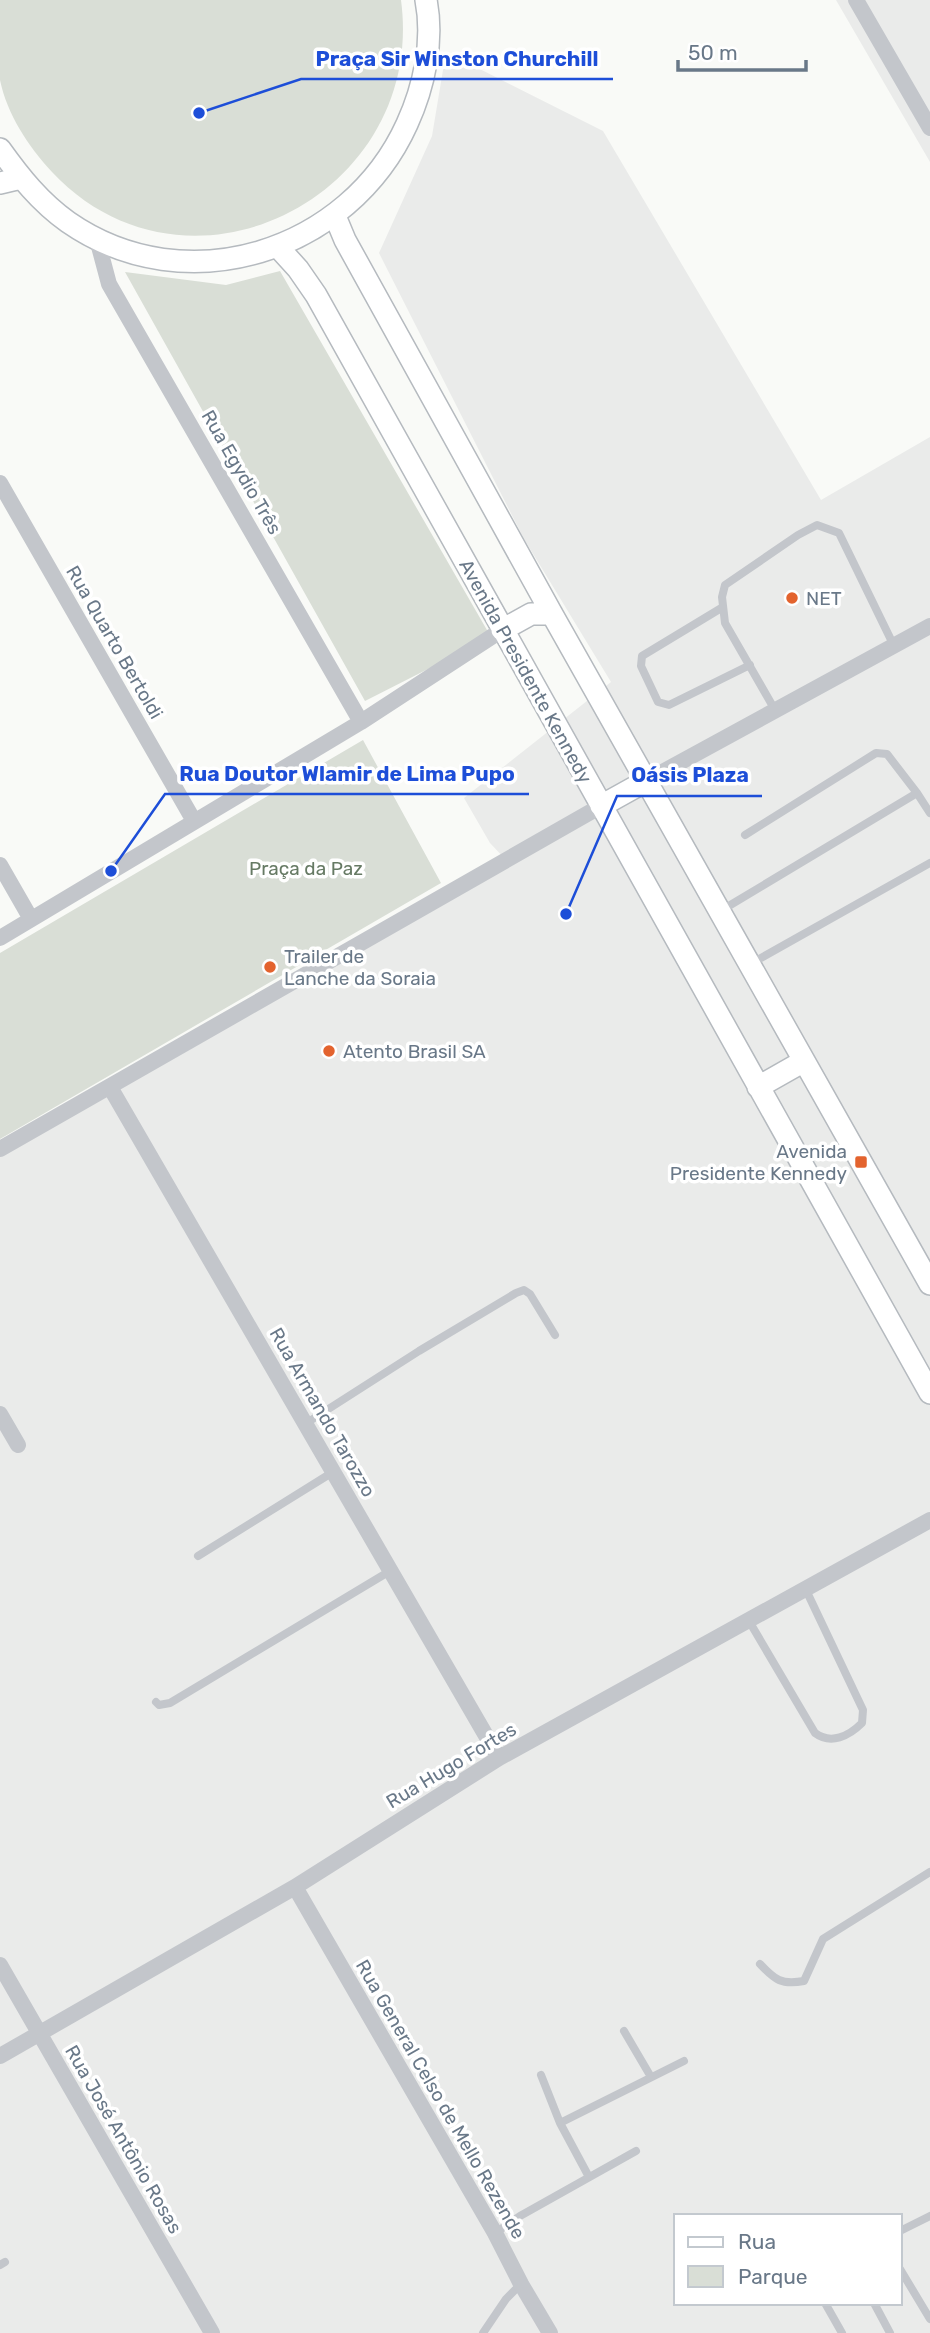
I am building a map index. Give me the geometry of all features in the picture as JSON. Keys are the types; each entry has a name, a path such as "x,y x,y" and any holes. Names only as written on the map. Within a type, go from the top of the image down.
{"main road":[{"path":"0,149 10,181 97,239 141,254 187,261 233,259 278,247 335,216 370,184 397,146 417,103 427,57 426,0"},
{"path":"335,216 345,240 552,614 930,1284"},
{"name":"Avenida Presidente Kennedy","path":"278,247 316,295 930,1393"},
{"path":"502,630 531,614 552,614"},
{"path":"601,806 646,781"},
{"path":"758,1087 804,1061"}],"street":[{"path":"856,0 930,128"},
{"name":"Rua Egydio Três","path":"97,239 109,284 361,722"},
{"name":"Rua Quarto Bertoldi","path":"0,484 194,821"},
{"path":"646,781 930,626"},
{"path":"0,938 361,722 502,630"},
{"path":"0,1149 601,806"},
{"path":"0,865 31,919"},
{"name":"Rua Armando Tarozzo","path":"110,1087 499,1758"},
{"path":"0,1414 18,1445"},
{"name":"Rua Hugo Fortes","path":"0,2056 295,1886 499,1758 930,1520"},
{"name":"Rua General Celso de Mello Rezende","path":"295,1886 550,2333"},
{"name":"Rua José Antônio Rosas","path":"0,1965 212,2333"}],"lane":[{"path":"775,710 725,623 722,597 725,585 798,535 817,525 839,533 894,646"},
{"path":"723,607 642,656 640,666 658,702 669,705 750,665"},
{"path":"745,835 876,754 887,754 930,813"},
{"path":"719,912 916,793"},
{"path":"749,964 930,863"},
{"path":"305,1424 419,1351 524,1290 530,1294 555,1335"},
{"path":"198,1556 333,1472"},
{"path":"156,1702 159,1705 170,1703 390,1571"},
{"path":"749,1621 815,1733 824,1739 837,1739 855,1730 862,1723 863,1710 806,1590"},
{"path":"760,1964 772,1977 788,1984 804,1981 823,1939 930,1871"},
{"path":"624,2031 651,2077"},
{"path":"560,2123 684,2061"},
{"path":"541,2075 560,2123 589,2177"},
{"path":"495,2233 636,2151"},
{"path":"902,2230 930,2216"},
{"path":"902,2272 930,2319"},
{"path":"483,2333 506,2299 521,2284"},
{"path":"826,2305 842,2333"},
{"path":"875,2305 890,2333"}],"shaded area":[{"path":"836,0 930,0 930,162"},
{"path":"446,52 603,131 821,500 930,437 930,2333 0,2333 0,1150 506,860 490,843 464,798 611,682 524,539 379,253 432,136"}],"green space":[{"path":"0,0 401,0 399,69 377,130 338,178 287,214 229,233 168,234 107,214 52,172 35,151 13,117 3,93 0,80"},
{"path":"280,271 491,637 365,701 125,272 226,285"},
{"name":"Praça da Paz","path":"363,740 441,883 0,1139 0,953"}],"place":[{"name":"Praça Sir Winston Churchill","path":"199,113"},
{"name":"NET","path":"792,598"},
{"name":"Rua Doutor Wlamir de Lima Pupo","path":"111,871"},
{"name":"Oásis Plaza","path":"566,914"},
{"name":"Trailer de Lanche da Soraia","path":"270,967"},
{"name":"Atento Brasil SA","path":"329,1051"},
{"name":"Avenida Presidente Kennedy","path":"861,1162"}]}
